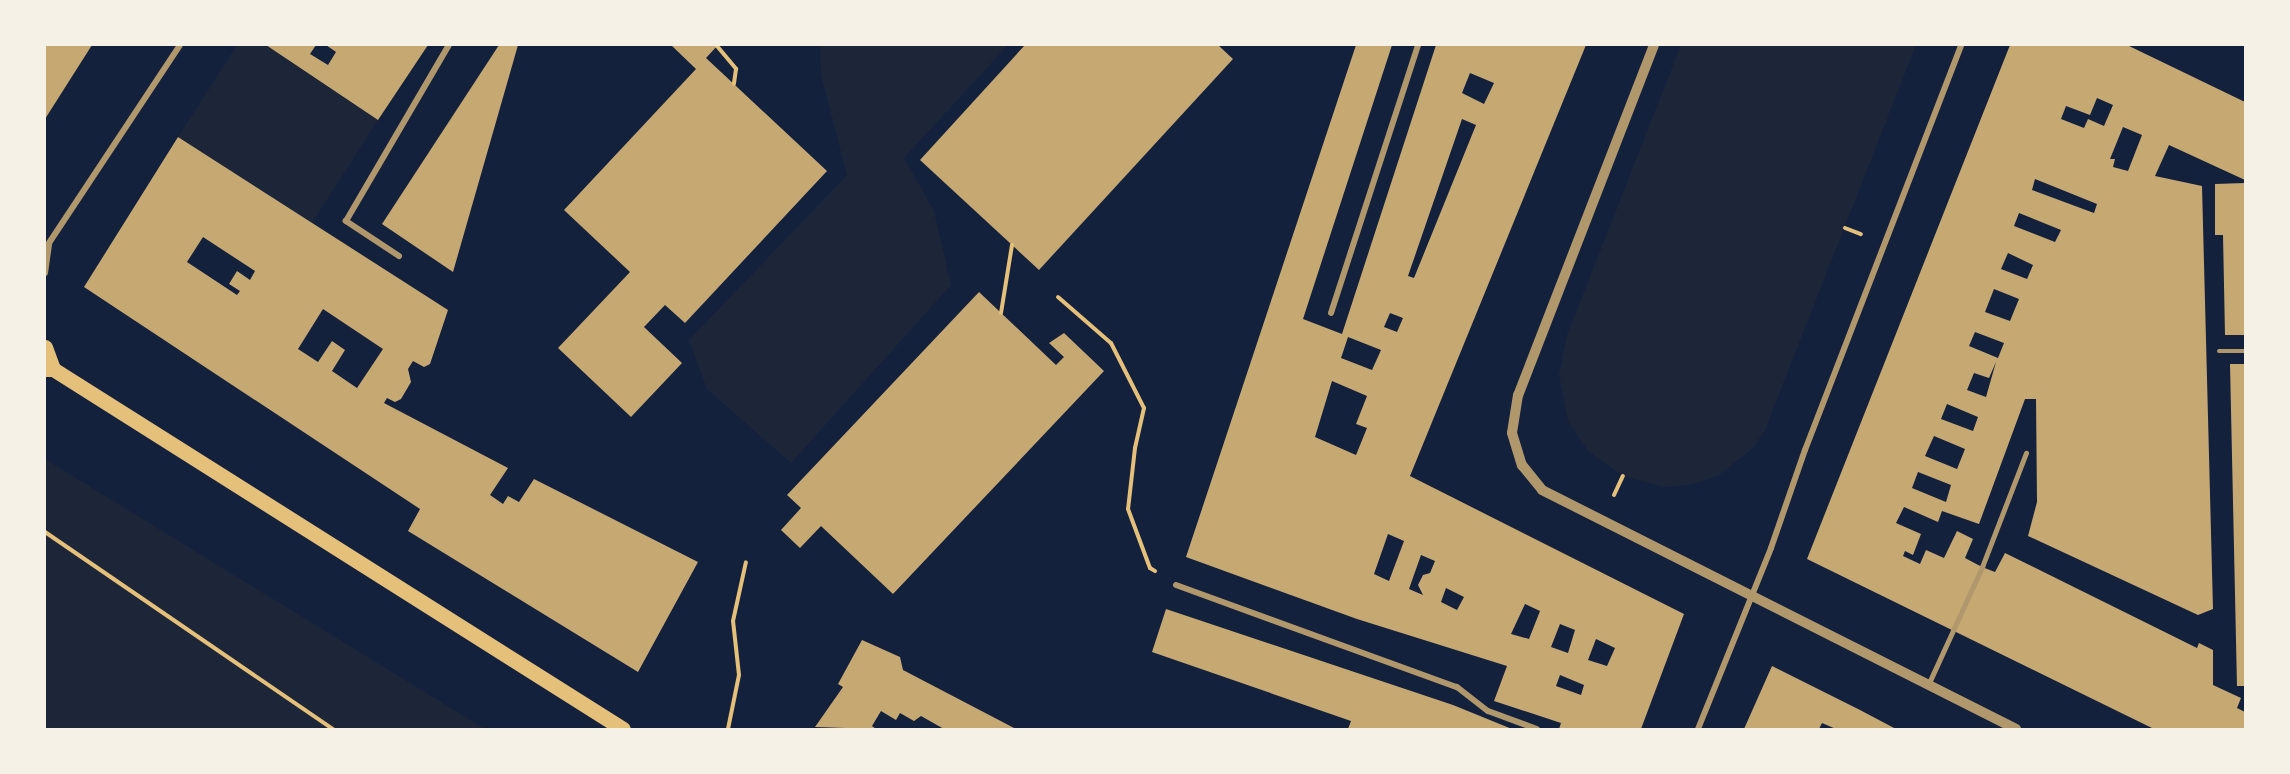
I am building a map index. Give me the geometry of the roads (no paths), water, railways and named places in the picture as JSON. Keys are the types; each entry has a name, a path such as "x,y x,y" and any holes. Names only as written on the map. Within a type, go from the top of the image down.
{"main road":[{"path":"45,347 49,369 623,729"}],"street":[{"path":"45,273 49,243 180,45"},
{"path":"399,256 346,221 449,45"},
{"path":"1331,313 1418,45"},
{"path":"1654,45 1518,395 1512,417 1515,449 1531,479 1542,490 1751,598 2016,729"},
{"path":"1698,729 1751,598 1961,45"},
{"path":"1176,585 1457,687 1488,711 1537,729"}],"lane":[{"path":"2219,351 2245,351"},
{"path":"1928,686 1986,557 2026,453"}]}
